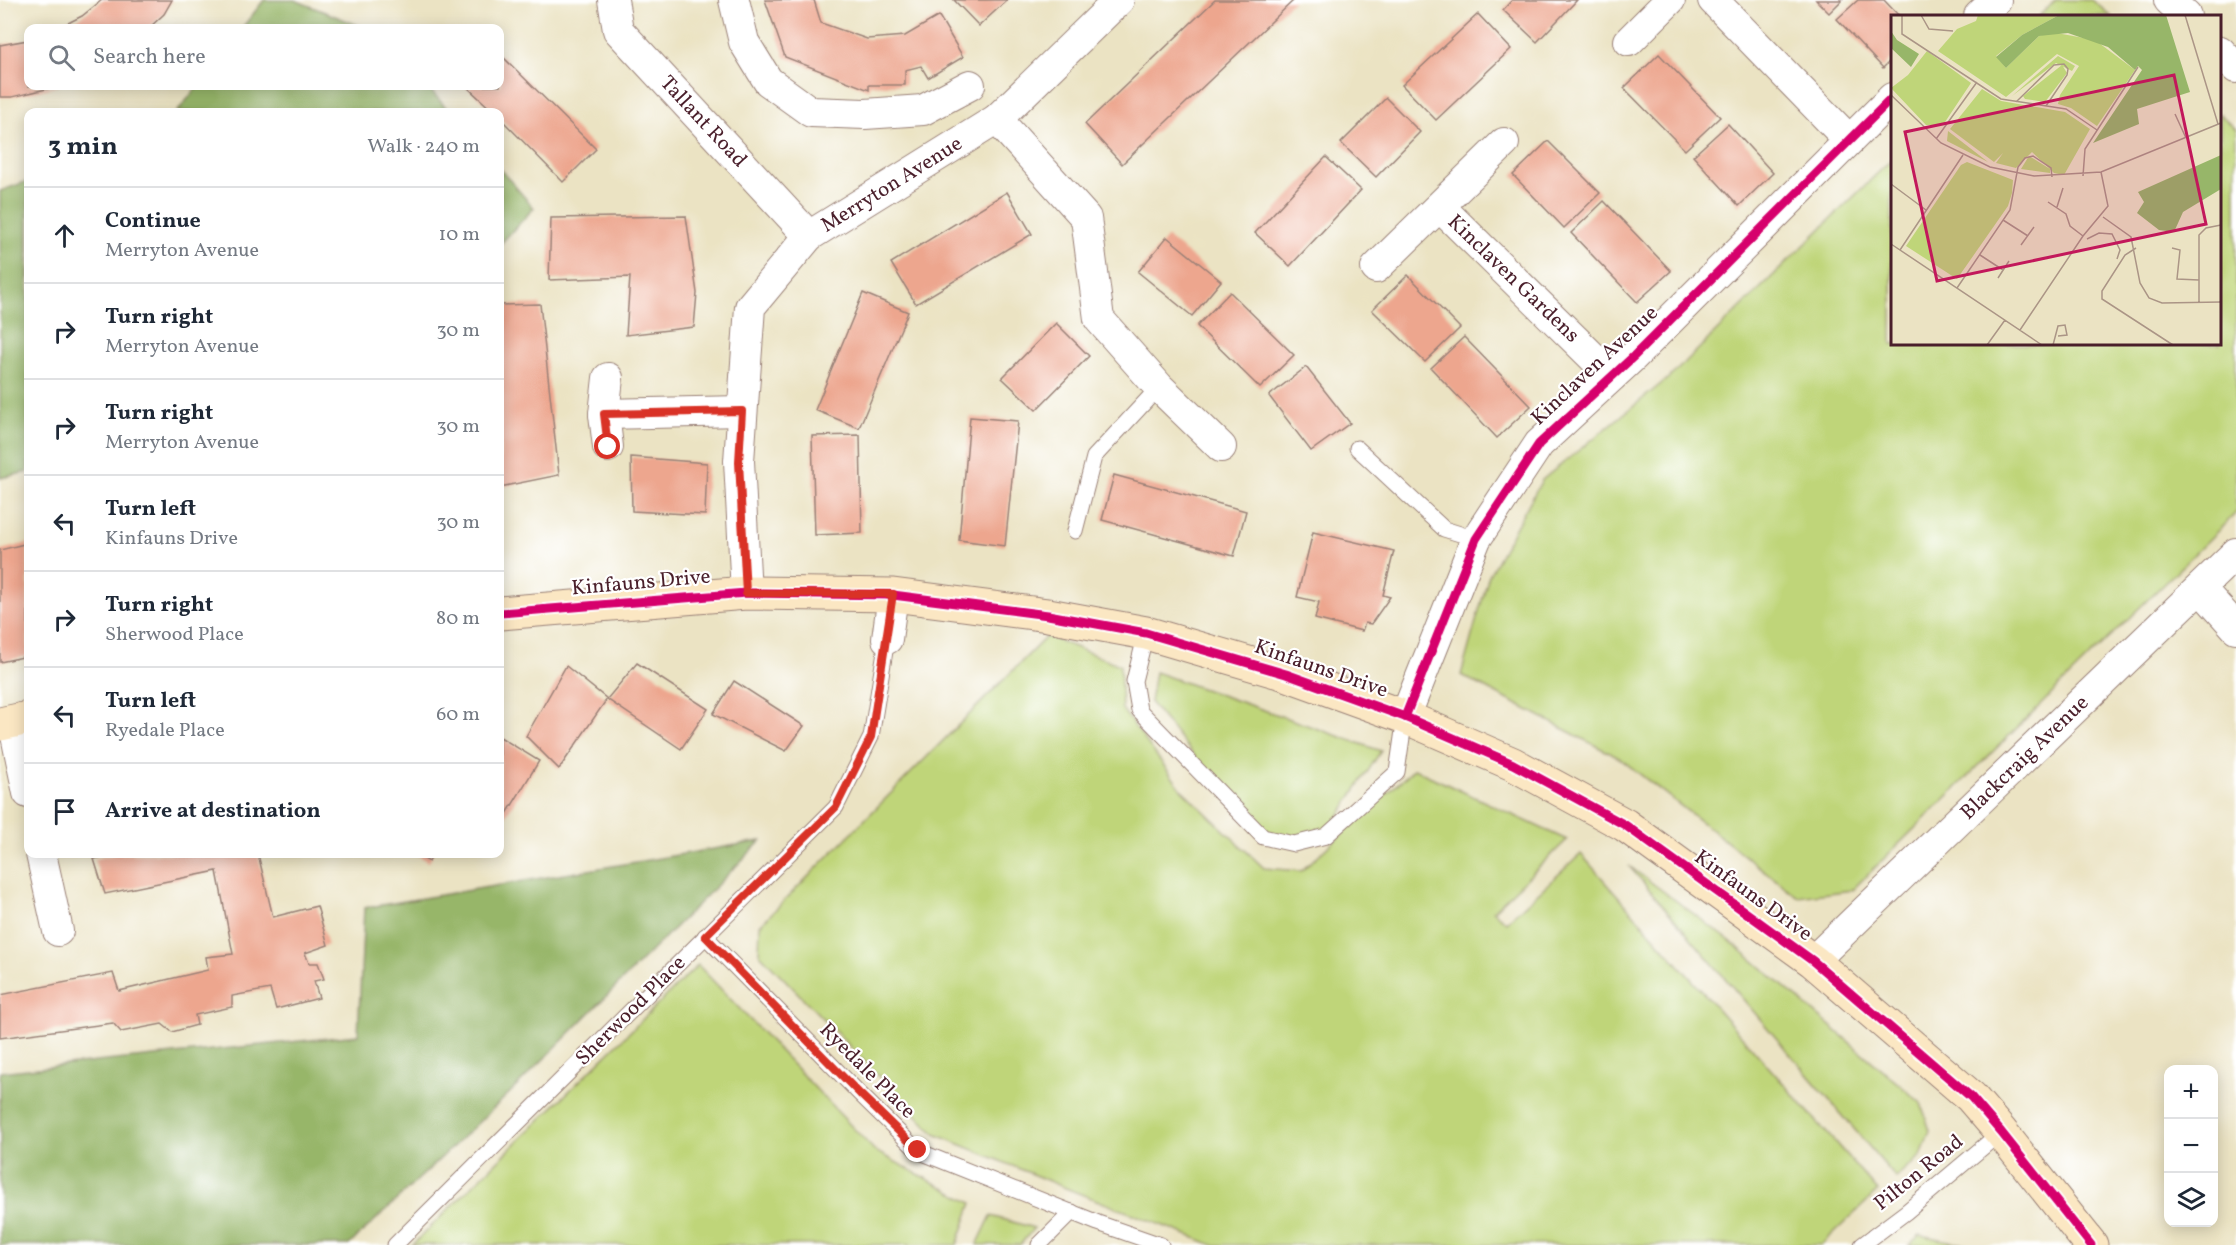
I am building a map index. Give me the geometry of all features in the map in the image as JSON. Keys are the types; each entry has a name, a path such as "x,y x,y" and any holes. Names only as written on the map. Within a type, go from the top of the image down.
{"street":[{"name":"Tallant Road","path":"613,0 618,30 809,236"},
{"path":"734,0 744,42 768,81 811,112 865,114 923,110 970,86"},
{"name":"Merryton Avenue","path":"746,593 739,462 750,307 809,236 997,119 1119,0"},
{"path":"1629,41 1670,0"},
{"path":"1713,0 1849,140"},
{"path":"1979,15 1996,0"},
{"path":"2169,0 2185,15"},
{"path":"2221,52 2236,68"},
{"name":"Kinclaven Avenue","path":"1405,717 1476,539 1539,444 1634,356 1891,100"},
{"path":"923,110 942,154"},
{"path":"997,119 1086,218 1099,319 1159,387 1221,447"},
{"name":"Kinclaven Gardens","path":"1376,268 1504,144"},
{"name":"Kinclaven Gardens","path":"1440,207 1612,376"},
{"path":"608,378 604,414 608,447"},
{"path":"604,414 742,411"},
{"name":"Blackcraig Avenue","path":"1813,961 2236,553"},
{"path":"2201,589 2236,628"},
{"name":"Kinfauns Drive","path":"504,613 746,593 893,594 1048,615 1146,633 1286,674 1405,717 1513,764 1625,825 1813,961 1971,1097 2091,1245"},
{"name":"Sherwood Place","path":"886,639 893,594"},
{"path":"14,721 24,772"},
{"path":"42,858 58,930"}],"lane":[{"path":"1075,531 1094,457 1159,387"},
{"path":"1358,448 1444,529 1476,539"},
{"path":"1146,633 1134,681 1139,710 1263,837 1293,844 1326,836 1396,772 1405,717"},
{"name":"Sherwood Place","path":"395,1245 836,807 871,737 886,639"},
{"name":"Ryedale Place","path":"705,936 918,1150 1161,1245"},
{"name":"Pilton Road","path":"1862,1245 1906,1212 2001,1132"},
{"path":"1039,1245 1072,1212"}],"green space":[{"path":"264,0 295,0 355,24 245,24"},
{"path":"2056,0 2092,0 2110,15 2040,15"},
{"path":"195,90 431,90 446,108 180,108"},
{"path":"2221,115 2236,129 2236,513 1852,890 1798,897 1619,758 1461,675 1489,575 1542,480 1672,375 1891,160 1891,345 2221,345"},
{"path":"504,174 534,208 504,240"},
{"path":"24,182 24,473 0,478 0,191"},
{"path":"1047,636 1120,665 1122,709 1182,790 1264,868 1301,871 1414,769 1567,840 1493,911 1506,922 1581,854 1878,1191 1821,1245 1213,1245 935,1134 759,953 760,925"},
{"path":"1155,672 1381,751 1326,836 1294,844 1258,833 1150,702"},
{"path":"761,841 518,1085 349,1245 0,1245 0,1072 358,1035 364,908"},
{"path":"1629,866 1729,940 1921,1103 1930,1131 1921,1156 1896,1178"},
{"path":"698,965 875,1151 972,1203 957,1245 412,1245"},
{"path":"991,1216 1034,1228 1020,1245 977,1245"},
{"path":"1920,1235 1968,1245 1909,1245"}],"building":[{"path":"102,0 172,0 164,14 153,24 66,24 82,16"},
{"path":"765,0 814,0 821,23 867,39 905,36 939,16 963,57 928,78 921,66 905,70 905,85 869,85 869,90 785,57"},
{"path":"954,0 1007,0 979,26"},
{"path":"1215,0 1294,0 1122,164 1085,124"},
{"path":"1512,0 1577,0 1537,42 1503,10"},
{"path":"1816,0 1842,0 1829,13"},
{"path":"1858,0 1884,0 1898,15 1891,15 1891,60 1883,68 1837,19"},
{"path":"1478,14 1511,49 1436,120 1402,85"},
{"path":"24,41 24,90 42,90 12,97 0,97 0,45"},
{"path":"1659,54 1720,117 1685,150 1624,88"},
{"path":"504,58 596,149 563,182 504,122 504,108 490,108 470,90 504,90"},
{"path":"1386,98 1420,132 1376,177 1341,143"},
{"path":"1728,124 1773,173 1739,206 1693,156"},
{"path":"1548,141 1600,193 1564,228 1513,175"},
{"path":"1326,157 1361,190 1290,266 1255,233"},
{"path":"1007,192 1032,234 916,304 891,263"},
{"path":"1604,201 1671,271 1637,302 1571,233"},
{"path":"686,216 697,293 694,327 626,335 630,277 549,280 551,218"},
{"path":"1167,237 1221,281 1192,316 1138,272"},
{"path":"1408,275 1460,328 1425,362 1372,310"},
{"path":"1230,292 1294,355 1260,388 1197,326"},
{"path":"863,293 908,312 859,428 815,410"},
{"path":"540,304 559,475 504,486 504,305"},
{"path":"1056,323 1089,356 1036,410 1002,378"},
{"path":"1464,337 1531,406 1497,438 1431,368"},
{"path":"1306,367 1350,423 1311,451 1269,396"},
{"path":"970,417 1018,421 1005,546 959,540"},
{"path":"860,435 862,533 815,535 812,436"},
{"path":"631,457 707,463 705,515 632,511"},
{"path":"1114,475 1246,511 1234,556 1102,520"},
{"path":"1313,532 1394,551 1383,595 1390,597 1371,624 1365,623 1362,631 1315,619 1319,602 1297,597"},
{"path":"24,544 24,657 0,662 0,550"},
{"path":"637,663 708,709 681,749 607,699"},
{"path":"566,666 607,699 559,769 526,736"},
{"path":"734,681 804,726 786,751 713,714"},
{"path":"504,739 539,761 504,818"},
{"path":"259,858 273,917 317,906 328,945 305,953 309,963 318,963 324,979 314,981 319,998 276,1009 270,989 232,996 232,1007 195,1015 197,1025 172,1032 162,1024 121,1032 113,1023 0,1038 0,995 113,973 119,991 208,970 206,957 233,954 217,871 105,894 94,859"}],"cycle path":[{"path":"1405,717 1476,539 1539,444 1634,356 1891,99"},
{"path":"504,613 746,593 893,595 1048,615 1146,633 1286,674 1405,717 1513,764 1625,825 1813,961 1971,1097 2091,1245"}],"route":[{"path":"608,447 604,414 742,411 739,462 746,593 893,594 871,737 836,807 705,936 918,1150"}]}
